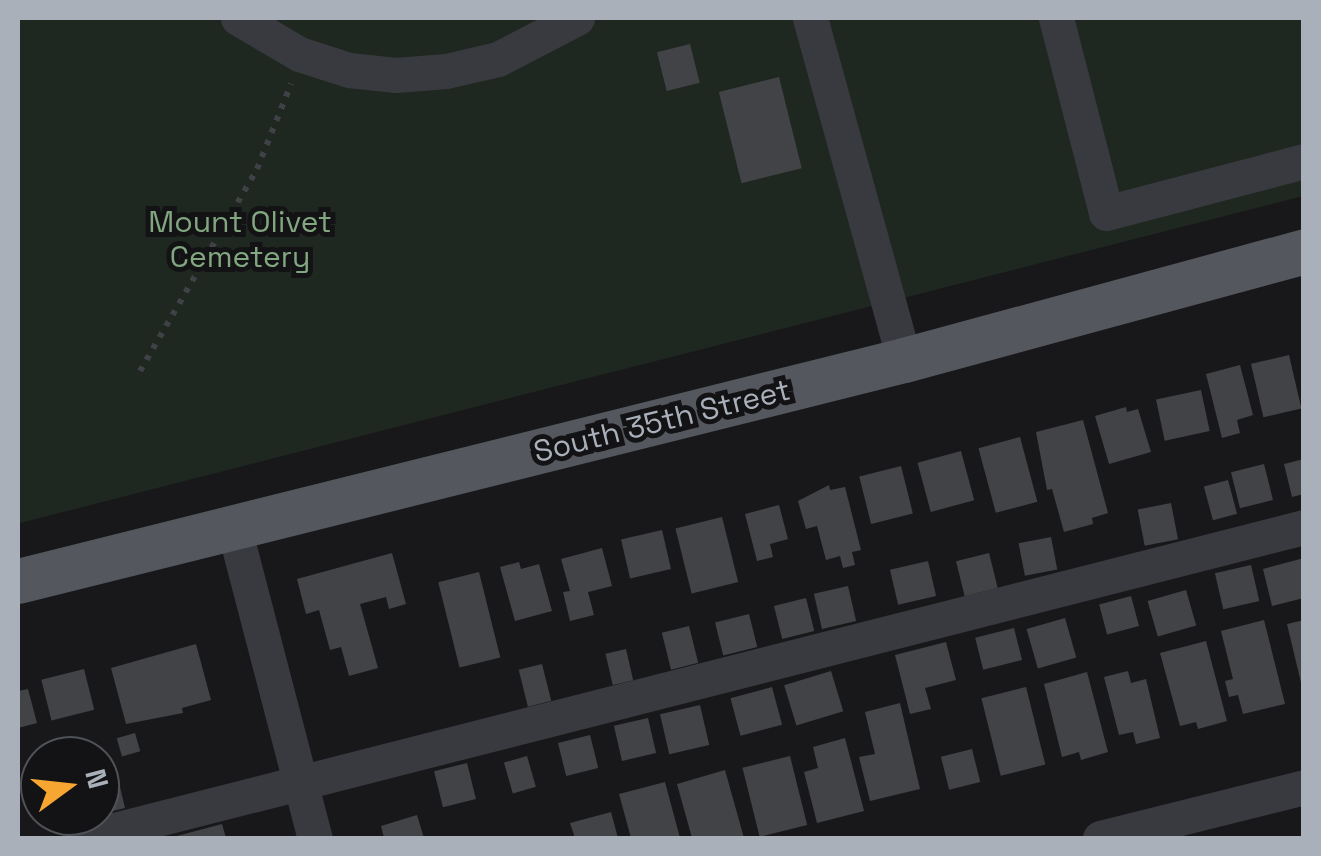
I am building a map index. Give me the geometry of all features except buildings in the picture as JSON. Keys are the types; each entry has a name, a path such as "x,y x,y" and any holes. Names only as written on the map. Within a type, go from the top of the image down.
{"main road":[{"name":"South 35th Street","path":"18,581 904,360 1304,250"}],"street":[{"path":"238,18 300,54 349,70 380,74 446,71 498,59 578,18"},
{"path":"810,18 904,360"},
{"path":"1056,18 1106,213 1304,161"},
{"path":"83,838 1304,527"},
{"path":"234,528 315,838"},
{"path":"1100,838 1304,787"}],"path":[{"path":"140,371 257,169 284,107 300,54"}],"green space":[{"name":"Mount Olivet Cemetery","path":"18,18 1303,18 1303,196 20,523"}]}
